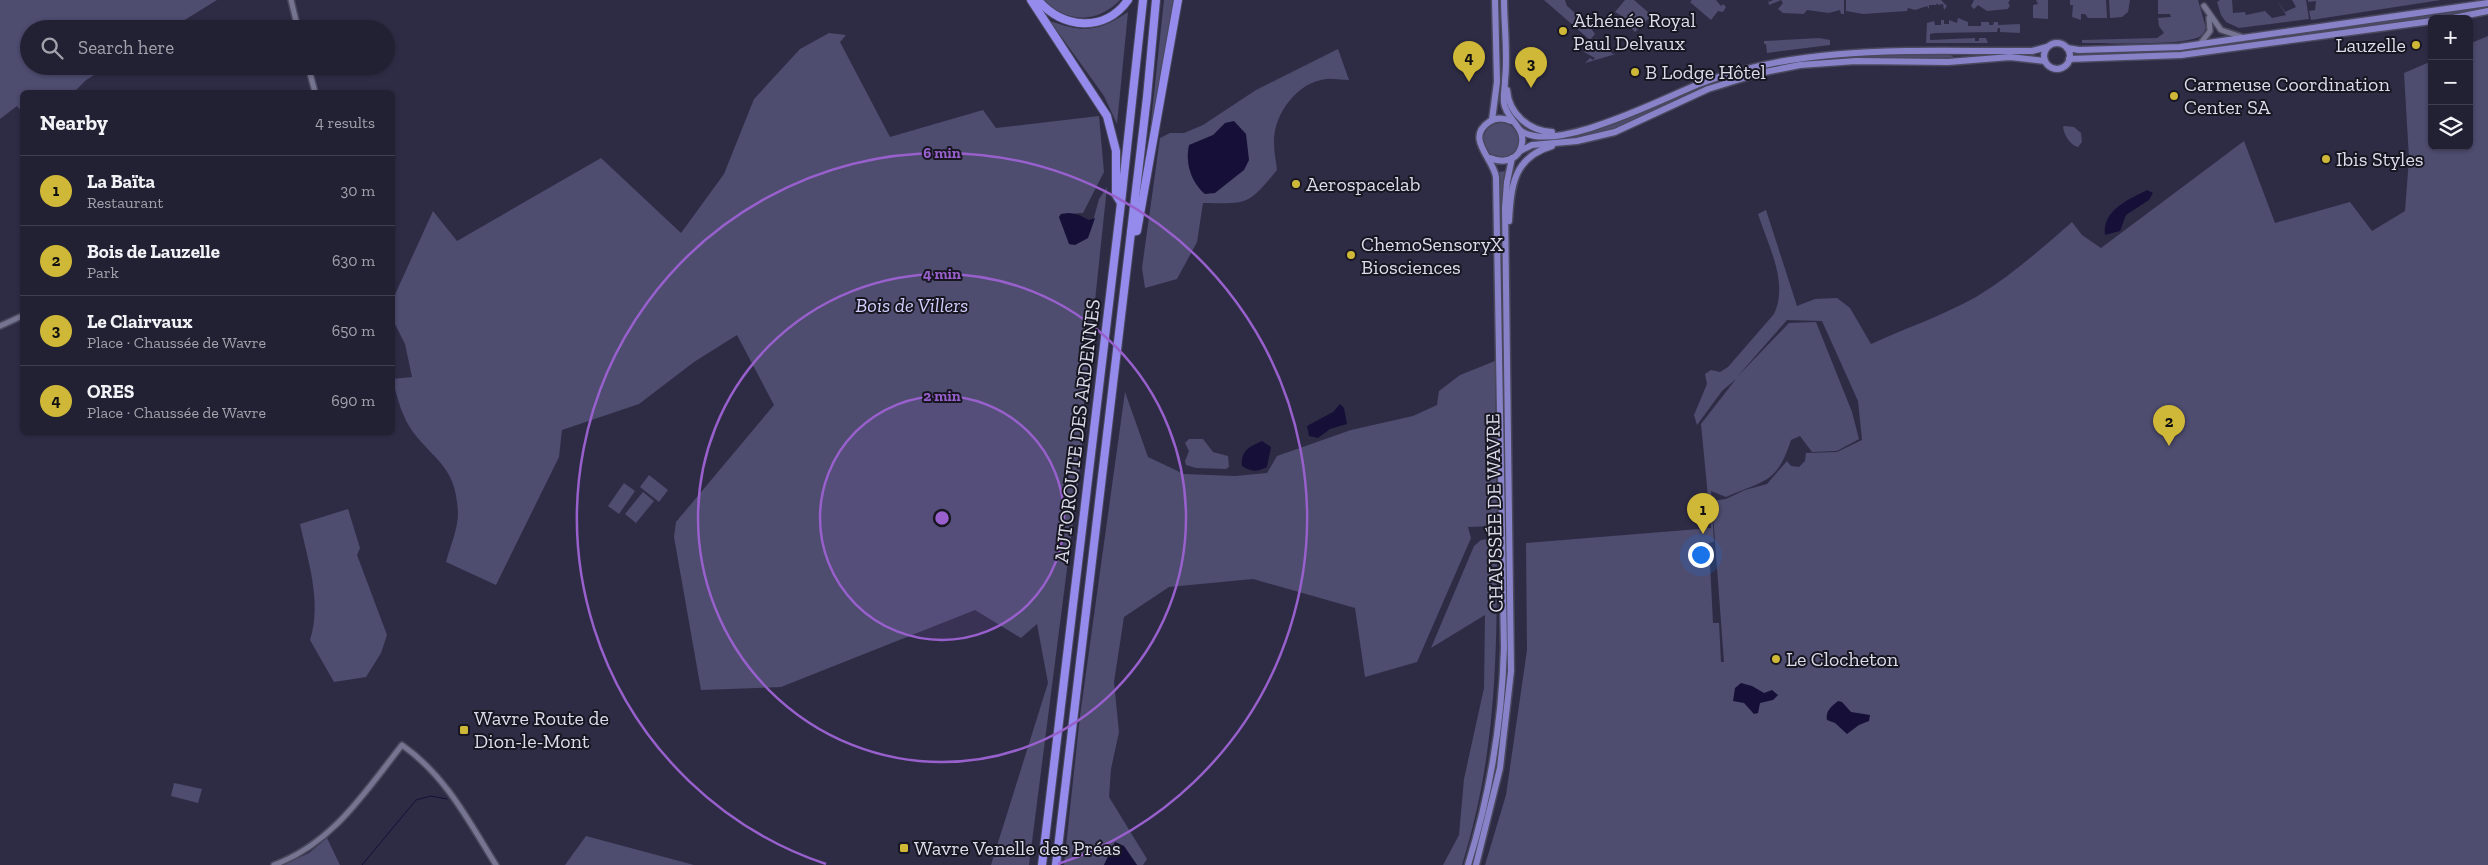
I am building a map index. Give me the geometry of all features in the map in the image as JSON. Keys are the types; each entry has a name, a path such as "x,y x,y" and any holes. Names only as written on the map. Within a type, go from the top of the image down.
{"highway":[{"path":"1031,0 1107,116 1116,151 1116,195 1121,202"},
{"path":"1038,0 1058,18 1076,24 1088,24 1116,13 1128,0"},
{"name":"AUTOROUTE DES ARDENNES","path":"1042,865 1121,202 1142,0"},
{"name":"AUTOROUTE DES ARDENNES","path":"1056,865 1131,232 1156,0"},
{"path":"1131,232 1138,231 1178,0"}],"main road":[{"name":"CHAUSSÉE DE WAVRE","path":"1468,865 1486,799 1501,700 1504,648 1496,177 1490,158 1482,150 1480,137 1486,125 1492,120 1497,96 1495,0"},
{"path":"1504,0 1506,82 1504,104 1512,121 1520,130 1534,136 1570,132 1624,118 1673,94 1726,75 1784,60 1823,54 2032,51 2047,48 2056,43 2067,48 2079,50 2153,49 2246,38 2488,3"},
{"path":"2468,15 2488,11"},
{"path":"2069,59 2101,56 2157,58 2428,22"},
{"path":"2227,33 2229,40"},
{"path":"2216,50 2229,40"},
{"path":"2047,48 2044,54 2045,61 2050,67 2056,69 2066,65 2069,59 2067,48"},
{"path":"1506,244 1509,236 1513,186 1518,170 1536,152 1563,143 1615,132 1719,85 1783,68 1826,62 1948,62 2010,57 2045,61"},
{"path":"1719,85 1726,75"},
{"path":"1506,82 1510,102 1524,122 1540,130 1570,132"},
{"path":"1492,120 1505,119 1512,121"},
{"path":"1520,130 1523,140 1520,151"},
{"path":"1490,158 1505,161 1532,145 1563,143"},
{"name":"CHAUSSÉE DE WAVRE","path":"1476,865 1500,768 1511,671 1506,244 1507,182 1512,158"}],"street":[{"path":"290,0 296,20"},
{"path":"2203,3 2214,22 2227,33 2246,38"},
{"path":"2200,44 2210,30 2211,23 2203,3"},
{"path":"310,75 314,90"},
{"path":"0,326 20,317"},
{"path":"274,865 306,850 337,826 352,810 402,745 420,758 442,780 496,865"}],"green space":[{"path":"0,0 217,0 185,20 20,20 20,75 94,75 76,90 20,90 20,110 17,106 0,119"},
{"path":"1043,0 1120,0 1102,13 1082,18 1062,13 1052,8"},
{"path":"1164,0 1176,0 1147,159"},
{"path":"1544,0 1565,0 1567,6 1588,24 1595,34 1590,40"},
{"path":"1625,0 1634,0 1649,13 1647,15 1650,17 1635,32 1631,28 1632,25 1629,26 1622,16 1615,12"},
{"path":"1692,0 1716,0 1721,6 1723,4 1726,7 1723,12 1718,11 1711,20 1690,2"},
{"path":"1768,0 1769,2 1781,0 1769,5"},
{"path":"1781,0 1844,0 1844,14 1841,14 1840,10 1829,13 1807,10 1804,14 1783,13 1778,9 1783,3"},
{"path":"1846,0 1941,0 1947,6 1944,10 1943,4 1938,5 1937,3 1936,5 1929,5 1929,9 1927,6 1915,10 1908,8 1907,11 1863,14 1846,11"},
{"path":"1974,0 2010,0 2008,3 2010,5 2008,9 1987,11 1978,5 1974,9 1971,6"},
{"path":"2036,0 2048,0 2048,19 2033,18 2033,5 2038,4"},
{"path":"2070,0 2106,0 2107,18 2088,18 2085,14 2081,14 2081,20 2072,17 2073,5 2070,5"},
{"path":"2109,0 2130,0 2128,12 2122,17 2110,18"},
{"path":"2158,0 2198,0 2206,28 2202,34 2190,40 2176,42 2082,43 2082,40 2157,38 2164,33 2159,26 2158,18 2171,17 2170,14 2158,14"},
{"path":"2220,0 2232,0 2233,13 2245,12 2246,15 2265,11 2272,18 2286,15 2277,0 2285,12 2296,7 2292,0 2306,0 2309,19 2239,28 2226,22 2221,15 2217,2"},
{"path":"2308,0 2441,0 2311,20 2309,11 2315,10 2316,1 2308,2"},
{"path":"2488,5 2488,9 2458,15 2428,15 2428,18 2228,47 2230,42"},
{"path":"1128,12 1117,124 1104,96 1050,21 1082,29 1108,24"},
{"path":"1958,18 1968,22 1968,26 1981,26 1981,22 1989,22 1989,25 1993,25 1994,22 1998,22 1998,25 2020,24 2020,33 2000,32 2000,28 1998,28 1997,32 1935,33 1930,34 1930,40 1975,38 1975,41 1979,41 1979,38 1986,38 1988,43 1926,43 1927,23 1934,21 1935,25 1941,25 1941,20 1944,20 1944,24 1949,24 1949,20 1957,23"},
{"name":"Bois de Villers","path":"829,33 846,35 840,42 890,137 983,110 996,128 1099,116 1104,172 1083,213 1061,214 1059,217 1071,245 1090,232 1099,199 1107,187 1082,424 1082,452 1029,865 991,865 1048,683 1037,624 1021,638 975,610 781,687 701,690 674,537 676,522 774,405 737,335 694,362 639,404 562,430 559,457 496,585 446,562 458,519 454,485 444,467 409,426 395,389 395,379 412,377 405,344 395,324 395,295 433,211 457,241 601,158 681,233 724,174 754,99 800,49"},
{"path":"2488,36 2488,865 1485,865 1506,795 1527,650 1526,543 1711,528 1701,424 1736,379 1722,391 1697,425 1694,415 1707,384 1705,374 1711,370 1720,372 1728,367 1774,314 1778,302 1778,277 1758,214 1766,210 1797,306 1815,299 1837,298 1850,308 1871,344 1976,297 2014,271 2072,222 2082,235 2101,248 2244,141 2275,223 2350,202 2372,231 2405,211 2409,158 2404,73 2428,63 2428,150 2473,150 2473,42","holes":["1787,320 1822,321 1858,401 1862,440 1837,452 1806,453 1805,461 1799,467 1791,466 1787,461 1767,484 1745,490 1726,499 1712,501 1724,662 1721,662 1719,623 1713,623 1709,543 1714,542 1711,491 1726,497 1768,479 1780,465 1791,440 1800,436 1812,452 1837,451 1859,439 1852,412 1816,322 1789,323 1736,378"]},
{"path":"1596,38 1613,54 1616,54 1585,63 1590,58 1593,60 1595,58 1584,52"},
{"path":"1819,38 1830,40 1830,45 1767,53 1766,44 1764,44 1764,41"},
{"path":"1338,49 1349,80 1329,79 1315,81 1305,86 1289,102 1282,111 1275,132 1274,146 1277,170 1260,190 1246,200 1230,203 1203,203 1197,242 1177,279 1145,288 1142,268 1160,138 1170,133 1184,133 1203,125 1256,90"},
{"path":"1948,53 1955,58 1823,61 1777,65 1731,76 1757,68 1811,58"},
{"path":"1714,82 1618,128 1582,137 1538,143 1538,138 1565,136 1609,126"},
{"path":"1501,123 1513,129 1519,141 1513,153 1501,159 1489,153 1483,141 1489,129"},
{"path":"2063,127 2074,127 2081,133 2082,142 2078,147 2072,144 2066,136"},
{"path":"1506,171 1502,206 1508,659 1507,681 1497,769 1488,812 1477,854 1472,865 1495,767 1507,667 1501,217 1498,172"},
{"path":"1495,361 1497,522 1492,526 1468,527 1471,538 1417,662 1365,677 1355,608 1253,579 1169,587 1124,617 1114,682 1119,732 1111,769 1109,797 1147,859 1143,865 1137,865 1124,847 1111,850 1104,865 1064,865 1080,716 1125,392 1148,457 1184,474 1235,476 1267,473 1277,456 1351,430 1413,416 1437,405 1439,391 1460,375"},
{"path":"1189,439 1203,439 1213,452 1228,456 1229,467 1226,469 1196,468 1186,465 1185,461 1189,451 1185,443"},
{"path":"649,475 668,490 659,502 640,487"},
{"path":"624,483 635,491 619,514 608,506"},
{"path":"643,492 654,501 636,523 625,514"},
{"path":"348,509 360,548 357,555 387,635 381,653 366,677 334,682 310,640 315,611 314,596 310,567 300,524"},
{"path":"1489,539 1497,547 1497,589 1495,668 1488,746 1482,785 1462,865 1443,865 1459,835 1464,779 1484,688 1485,615 1431,648 1474,546 1481,540"},
{"path":"174,783 202,789 198,803 171,796"},
{"path":"586,836 694,865 565,865"},
{"path":"327,838 340,865 283,865 309,853"}],"shaded area":[{"path":"1234,121 1246,134 1249,160 1244,170 1215,193 1205,194 1196,184 1190,172 1188,159 1189,145 1213,135 1225,123"},
{"path":"2147,190 2153,193 2149,200 2126,215 2120,231 2105,235 2105,226 2112,212 2125,202"},
{"path":"1069,213 1089,220 1095,218 1088,238 1075,245 1069,244 1059,217 1061,214"},
{"path":"1340,404 1344,408 1347,424 1330,429 1318,438 1309,436 1307,426 1333,412"},
{"path":"1262,441 1271,447 1267,467 1254,471 1242,466 1244,453 1253,445"},
{"path":"1741,683 1752,686 1764,693 1772,690 1778,695 1773,700 1760,703 1758,713 1754,714 1744,703 1733,701 1735,688"},
{"path":"1838,701 1842,702 1851,712 1870,715 1869,721 1859,725 1847,734 1835,723 1827,720 1828,711"},
{"path":"1115,842 1124,846 1137,865 1104,865"}],"waterway":[{"path":"362,865 416,800 431,796 447,799"}],"place":[{"name":"Athénée Royal Paul Delvaux","path":"1563,31"},
{"name":"Lauzelle","path":"2416,45"},
{"name":"B Lodge Hôtel","path":"1635,72"},
{"name":"ORES","path":"1469,82"},
{"name":"Le Clairvaux","path":"1531,88"},
{"name":"Carmeuse Coordination Center SA","path":"2174,96"},
{"name":"Ibis Styles","path":"2326,159"},
{"name":"Aerospacelab","path":"1296,184"},
{"name":"ChemoSensoryX Biosciences","path":"1351,255"},
{"name":"Bois de Lauzelle","path":"2169,446"},
{"name":"La Baïta","path":"1703,534"},
{"name":"Le Clocheton","path":"1776,659"},
{"name":"Wavre Route de Dion-le-Mont","path":"464,730"},
{"name":"Wavre Venelle des Préas","path":"904,848"}]}
